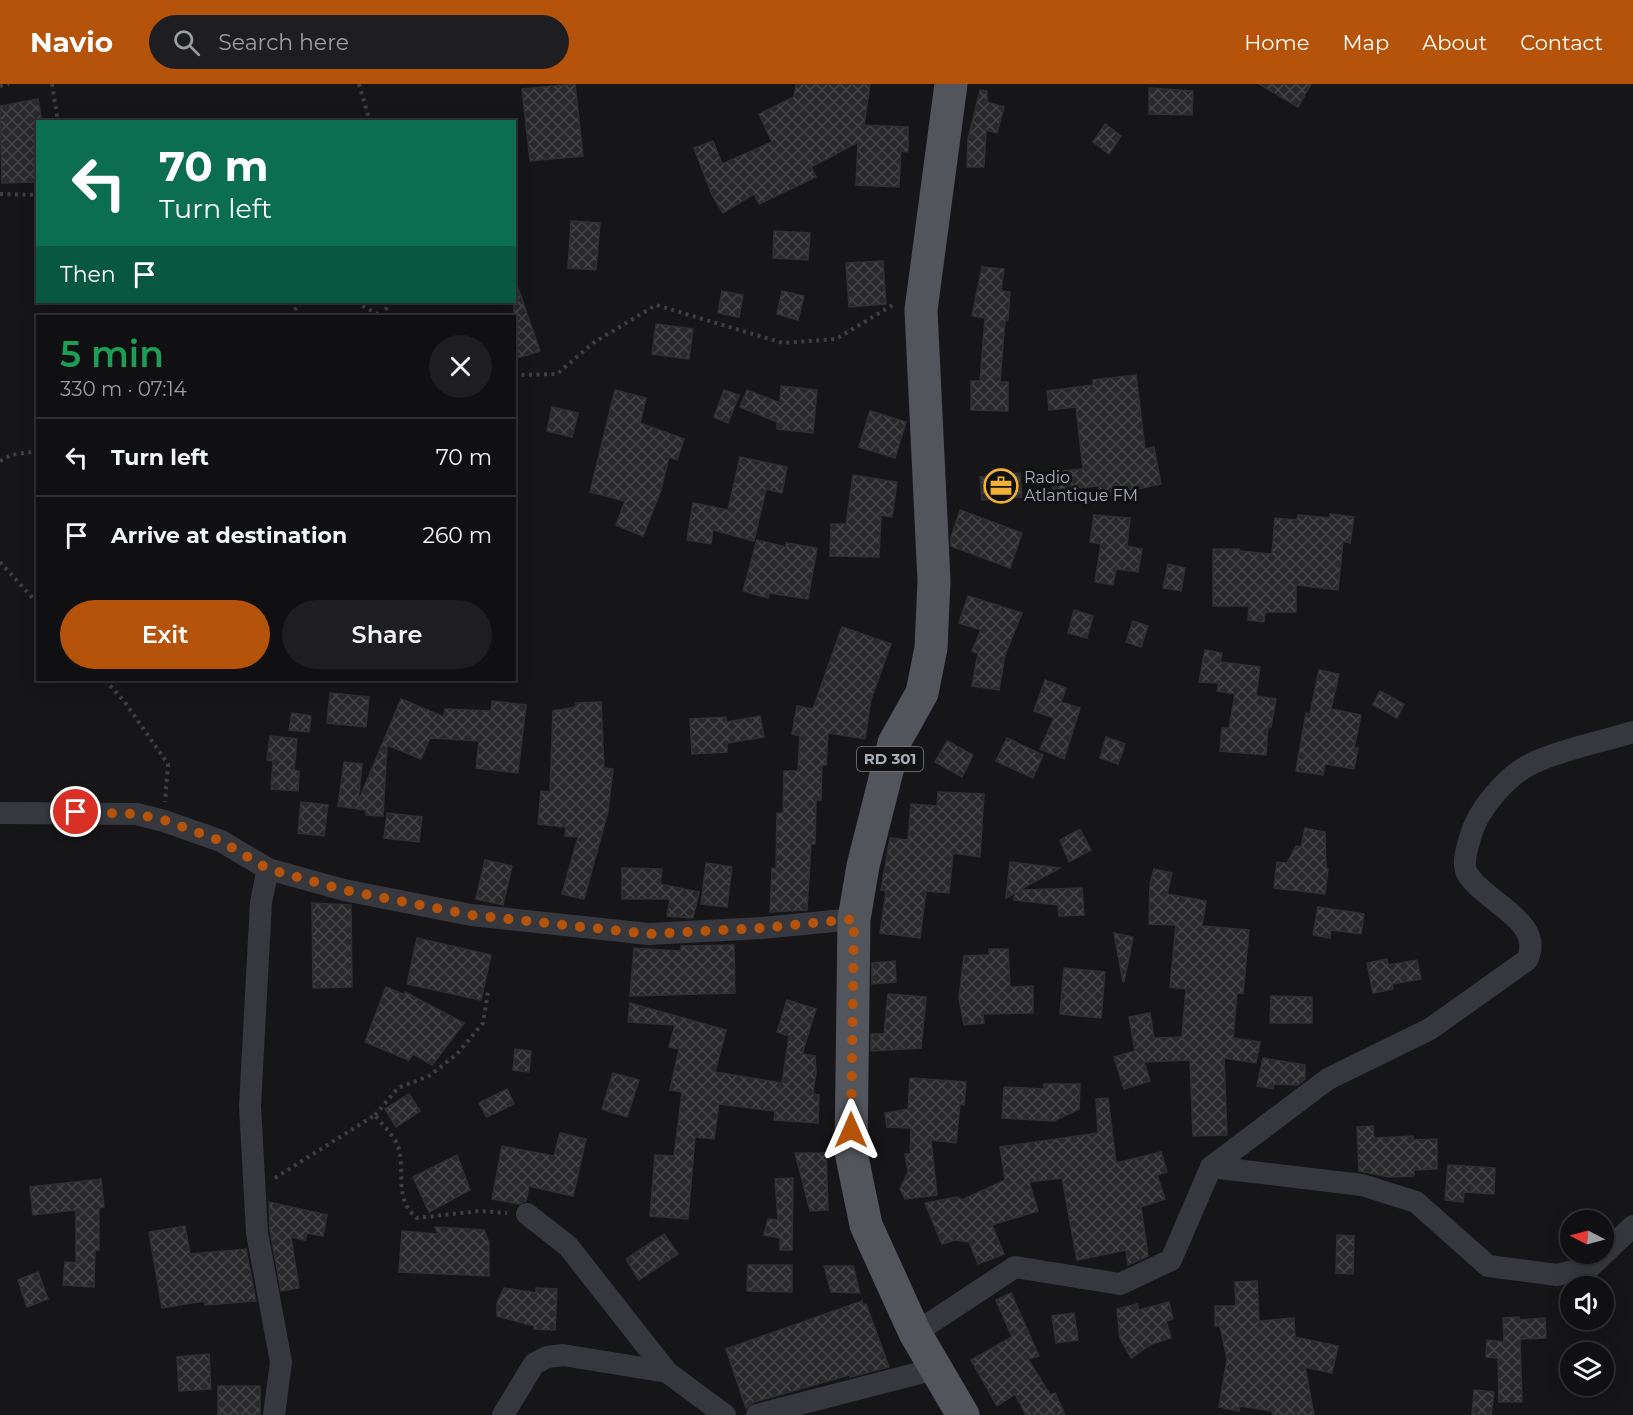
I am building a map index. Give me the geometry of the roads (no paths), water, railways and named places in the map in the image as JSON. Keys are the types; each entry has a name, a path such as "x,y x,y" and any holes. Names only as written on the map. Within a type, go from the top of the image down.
{"main road":[{"name":"RD 301","path":"951,84 921,310 934,581 931,648 922,693 894,742 863,866 854,919 851,1152 866,1225 915,1333 963,1415"}],"street":[{"path":"915,1333 1015,1267 1120,1284 1171,1260 1211,1167 1328,1079 1430,1029 1527,960 1531,951 1529,934 1506,909 1474,884 1466,871 1466,852 1472,829 1488,799 1531,764 1633,732"},
{"path":"0,813 136,814 164,820 221,841 268,869 344,890 471,915 649,934 762,928 854,919"},
{"path":"268,869 261,902 250,1106 257,1233 281,1362 274,1415"},
{"path":"1211,1167 1362,1185 1416,1202 1488,1266 1557,1275 1590,1267 1633,1226"},
{"path":"527,1214 568,1246 667,1372 725,1415"},
{"path":"503,1415 534,1364 547,1357 563,1355 667,1372"},
{"path":"757,1415 935,1369"}],"place":[{"name":"Radio Atlantique FM","path":"1001,486"}]}
